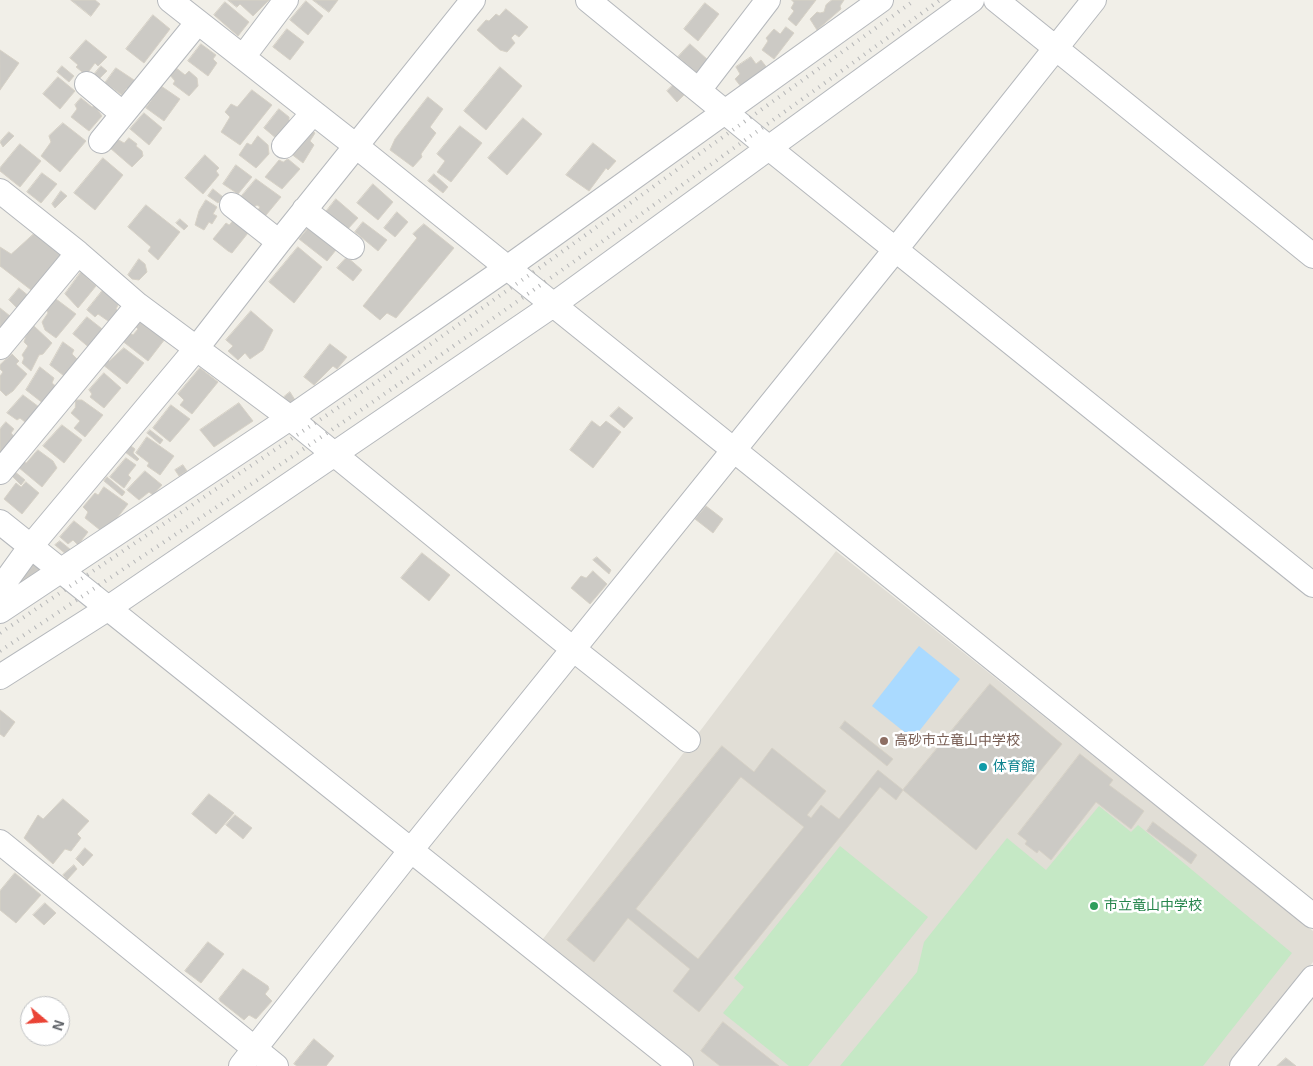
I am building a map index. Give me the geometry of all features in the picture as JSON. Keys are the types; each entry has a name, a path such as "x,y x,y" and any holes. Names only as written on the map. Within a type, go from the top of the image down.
{"street":[{"path":"170,0 356,146 1313,916"},
{"path":"243,57 286,0"},
{"path":"0,589 31,546 196,349 304,210 473,0"},
{"path":"588,0 769,148 1313,584"},
{"path":"0,611 290,418 507,268 881,0"},
{"path":"0,677 107,609 553,305 972,0"},
{"path":"996,0 1313,256"},
{"path":"248,1057 411,850 896,249 1094,0"},
{"path":"699,90 772,6"},
{"path":"101,141 198,22"},
{"path":"87,84 122,114"},
{"path":"284,146 313,113"},
{"path":"0,192 78,253 138,305 290,418 573,649 688,740"},
{"path":"232,205 279,242"},
{"path":"304,210 352,247"},
{"path":"0,347 78,253"},
{"path":"0,472 138,305"},
{"path":"0,522 681,1066"},
{"path":"0,842 248,1057 276,1066"},
{"path":"1242,1066 1313,978"}],"shaded area":[{"name":"高砂市立竜山中学校","path":"836,551 1313,931 1313,962 1228,1066 693,1066 540,943"}],"green space":[{"name":"市立竜山中学校","path":"1099,806 1131,832 1138,825 1292,953 1203,1066 840,1066 917,972 924,942 1007,838 1046,870"},
{"path":"840,846 928,917 808,1066 789,1066 723,1013 744,987 734,978"}],"water":[{"path":"919,646 960,679 913,739 872,706"}],"building":[{"path":"71,0 95,0 100,4 91,16"},
{"path":"228,0 269,0 253,16 240,4 237,7"},
{"path":"313,0 338,0 329,12"},
{"path":"792,0 816,0 796,26 788,19 794,11 791,8 794,3"},
{"path":"832,0 844,0 840,6 841,9 817,30 810,19 817,12 824,12 826,5"},
{"path":"306,1 323,16 308,35 290,20"},
{"path":"225,2 249,22 238,36 214,15"},
{"path":"705,3 719,14 698,41 684,29"},
{"path":"506,9 528,27 519,37 515,34 511,38 515,43 507,52 500,50 477,30 486,20 489,21 496,14 499,16"},
{"path":"153,15 170,29 144,63 126,49"},
{"path":"786,27 794,33 774,59 762,50 768,41 766,38 774,29 780,34"},
{"path":"287,29 304,42 290,60 273,47"},
{"path":"86,40 107,57 98,66 95,63 86,75 76,67 78,65 70,58"},
{"path":"201,44 216,55 213,59 217,63 208,76 188,61"},
{"path":"690,44 708,60 697,73 678,57"},
{"path":"0,50 19,63 0,90"},
{"path":"751,57 756,64 761,60 768,69 742,88 735,79 740,74 736,67"},
{"path":"62,66 74,76 69,82 57,72"},
{"path":"101,66 107,71 96,82 91,78"},
{"path":"175,67 185,75 189,71 197,78 198,86 189,96 173,84 175,81 169,74"},
{"path":"500,67 522,86 486,130 464,111"},
{"path":"116,68 137,82 130,91 127,88 122,95 105,83"},
{"path":"58,77 75,91 60,109 43,94"},
{"path":"674,84 684,95 677,102 667,91"},
{"path":"161,86 180,99 164,121 146,108"},
{"path":"252,90 272,105 240,145 221,132 230,117 225,112 231,104 237,107"},
{"path":"428,97 443,109 430,127 436,133 421,154 422,157 413,167 390,150 395,139"},
{"path":"81,98 92,107 95,106 102,116 89,131 71,117 77,109 75,105"},
{"path":"279,109 289,117 291,122 277,139 264,128"},
{"path":"144,113 162,128 149,145 130,129"},
{"path":"523,118 542,134 507,175 488,158"},
{"path":"63,123 86,141 60,172 41,156 51,142 49,136"},
{"path":"460,126 482,143 451,182 437,172 445,161 437,154"},
{"path":"310,129 315,133 310,141 314,145 303,163 290,153"},
{"path":"9,132 14,136 3,147 0,142"},
{"path":"258,136 268,145 269,154 256,168 239,155 247,143 251,145"},
{"path":"129,138 137,144 136,146 142,151 143,156 132,167 110,148 117,139 124,143"},
{"path":"593,143 616,161 608,170 606,168 589,191 566,175"},
{"path":"20,144 41,161 20,187 0,171 0,168"},
{"path":"205,155 219,168 216,171 219,175 203,194 185,178"},
{"path":"103,158 123,175 95,210 74,193"},
{"path":"288,159 300,169 282,189 265,177 279,160 283,162"},
{"path":"236,165 252,177 238,194 223,184"},
{"path":"42,173 57,184 41,203 27,192"},
{"path":"434,174 448,187 443,193 428,181"},
{"path":"256,179 281,197 262,220 255,214 260,207 257,205 254,207 240,198"},
{"path":"373,184 393,202 378,220 357,203"},
{"path":"213,189 223,197 218,203 208,196"},
{"path":"61,191 67,196 55,208 52,204"},
{"path":"336,199 358,218 346,231 325,213"},
{"path":"206,200 217,207 213,214 217,216 212,224 209,222 204,230 195,225 199,211"},
{"path":"146,205 180,232 158,260 148,251 151,247 128,227"},
{"path":"397,212 408,222 395,237 384,228"},
{"path":"180,219 188,226 184,230 176,223"},
{"path":"233,221 248,233 232,253 213,239 226,223 229,225"},
{"path":"363,222 387,240 378,251 355,232"},
{"path":"424,224 454,248 396,318 387,313 380,320 363,306 417,238 413,234"},
{"path":"309,227 336,250 327,261 299,239"},
{"path":"35,233 65,257 35,293 0,266 0,247 11,254"},
{"path":"298,247 322,267 294,303 269,282"},
{"path":"347,257 362,270 353,281 337,268"},
{"path":"139,259 145,264 147,272 139,280 132,279 128,275"},
{"path":"81,272 96,286 78,308 65,294"},
{"path":"19,288 30,297 19,310 9,300"},
{"path":"103,290 119,303 116,309 119,312 111,323 98,314 95,317 87,310"},
{"path":"56,299 76,314 56,338 45,330 42,322 48,313 46,309"},
{"path":"0,308 10,316 0,329"},
{"path":"251,311 273,330 263,350 250,359 245,353 238,360 228,351 233,346 226,340"},
{"path":"87,317 106,332 91,349 73,334"},
{"path":"144,320 165,339 148,361 121,340 128,332 133,335 138,329 134,325 135,322"},
{"path":"34,326 52,343 43,354 39,355 31,371 22,363 24,358 22,355 28,346 24,342 27,333"},
{"path":"63,342 74,350 72,354 81,363 68,379 50,365"},
{"path":"330,344 347,357 337,369 333,366 314,385 304,377"},
{"path":"124,348 144,363 127,384 102,364 106,358 109,361"},
{"path":"12,354 19,361 16,364 27,374 13,391 6,396 0,390 0,376 3,372 0,369 0,365"},
{"path":"40,367 54,378 52,383 58,388 44,404 26,390"},
{"path":"200,368 218,382 192,414 180,405 184,400 178,394"},
{"path":"104,373 121,388 104,408 90,397 92,394 89,390"},
{"path":"290,392 295,400 290,404 284,397"},
{"path":"23,395 43,410 30,426 20,418 17,420 7,413"},
{"path":"76,400 82,400 103,415 85,437 74,428 80,421 71,413 75,408"},
{"path":"239,403 253,421 214,447 200,430"},
{"path":"171,405 190,419 170,442 153,428"},
{"path":"619,407 633,418 624,428 610,416"},
{"path":"592,421 600,427 606,421 621,432 593,468 570,450"},
{"path":"6,422 14,429 11,433 18,441 4,457 0,453 0,429"},
{"path":"62,425 82,440 64,463 43,446"},
{"path":"150,430 163,440 160,444 147,433"},
{"path":"147,437 174,456 160,475 147,466 149,463 136,453"},
{"path":"131,446 135,449 133,453 139,459 137,461 125,452"},
{"path":"38,450 53,461 57,468 42,487 18,467 22,461 26,463"},
{"path":"126,458 136,465 128,475 131,478 124,488 110,477"},
{"path":"183,465 187,471 179,476 175,470"},
{"path":"14,471 25,480 21,485 11,475"},
{"path":"145,471 162,485 153,495 149,492 139,500 127,490"},
{"path":"107,477 125,492 122,496 104,481"},
{"path":"26,482 39,493 22,514 4,499 16,483 21,487"},
{"path":"104,487 128,504 110,527 100,530 85,518 88,512 83,507 95,493 98,495"},
{"path":"706,506 723,519 713,533 695,519"},
{"path":"74,521 88,532 78,545 73,540 68,544 60,537"},
{"path":"60,541 71,550 67,555 55,545"},
{"path":"422,553 450,575 429,601 401,578"},
{"path":"40,557 50,566 22,594 13,585"},
{"path":"597,557 611,570 609,574 593,560"},
{"path":"593,571 607,584 590,604 571,588 581,576 586,578"},
{"name":"体育館","path":"990,684 1062,744 976,850 903,790"},
{"path":"0,710 15,722 4,737 0,734"},
{"path":"845,721 893,759 887,766 840,728"},
{"path":"722,746 754,772 772,748 826,791 807,815 811,818 821,805 839,819 878,770 903,790 896,800 880,787 699,1012 673,991 690,969 628,918 594,962 567,940","holes":["741,777 804,827 698,959 636,909"]},
{"path":"1080,754 1113,780 1109,785 1144,811 1131,829 1096,802 1051,860 1039,850 1037,853 1025,844 1027,841 1018,834"},
{"path":"209,794 234,813 216,834 192,814"},
{"path":"63,799 89,821 77,834 81,838 71,851 65,849 53,864 24,838 38,815 43,819"},
{"path":"235,815 252,828 243,839 226,825"},
{"path":"1153,822 1197,855 1191,864 1147,831"},
{"path":"85,848 93,855 83,866 76,859"},
{"path":"74,865 77,869 67,880 63,875"},
{"path":"15,873 41,895 16,923 0,910 0,891"},
{"path":"45,903 56,913 44,925 33,915"},
{"path":"208,942 224,954 201,983 185,971"},
{"path":"243,969 268,986 269,989 265,994 272,1001 256,1019 249,1015 244,1020 219,999"},
{"path":"723,1022 779,1066 720,1066 701,1051"},
{"path":"314,1039 334,1056 326,1066 297,1066 294,1064"},
{"path":"1286,1058 1296,1066 1277,1066"}],"railway":[{"path":"0,633 378,381 915,0"},
{"path":"0,651 396,386 940,0"}],"place":[{"name":"高砂市立竜山中学校","path":"884,741"},
{"name":"体育館","path":"983,767"},
{"name":"市立竜山中学校","path":"1094,906"}]}
